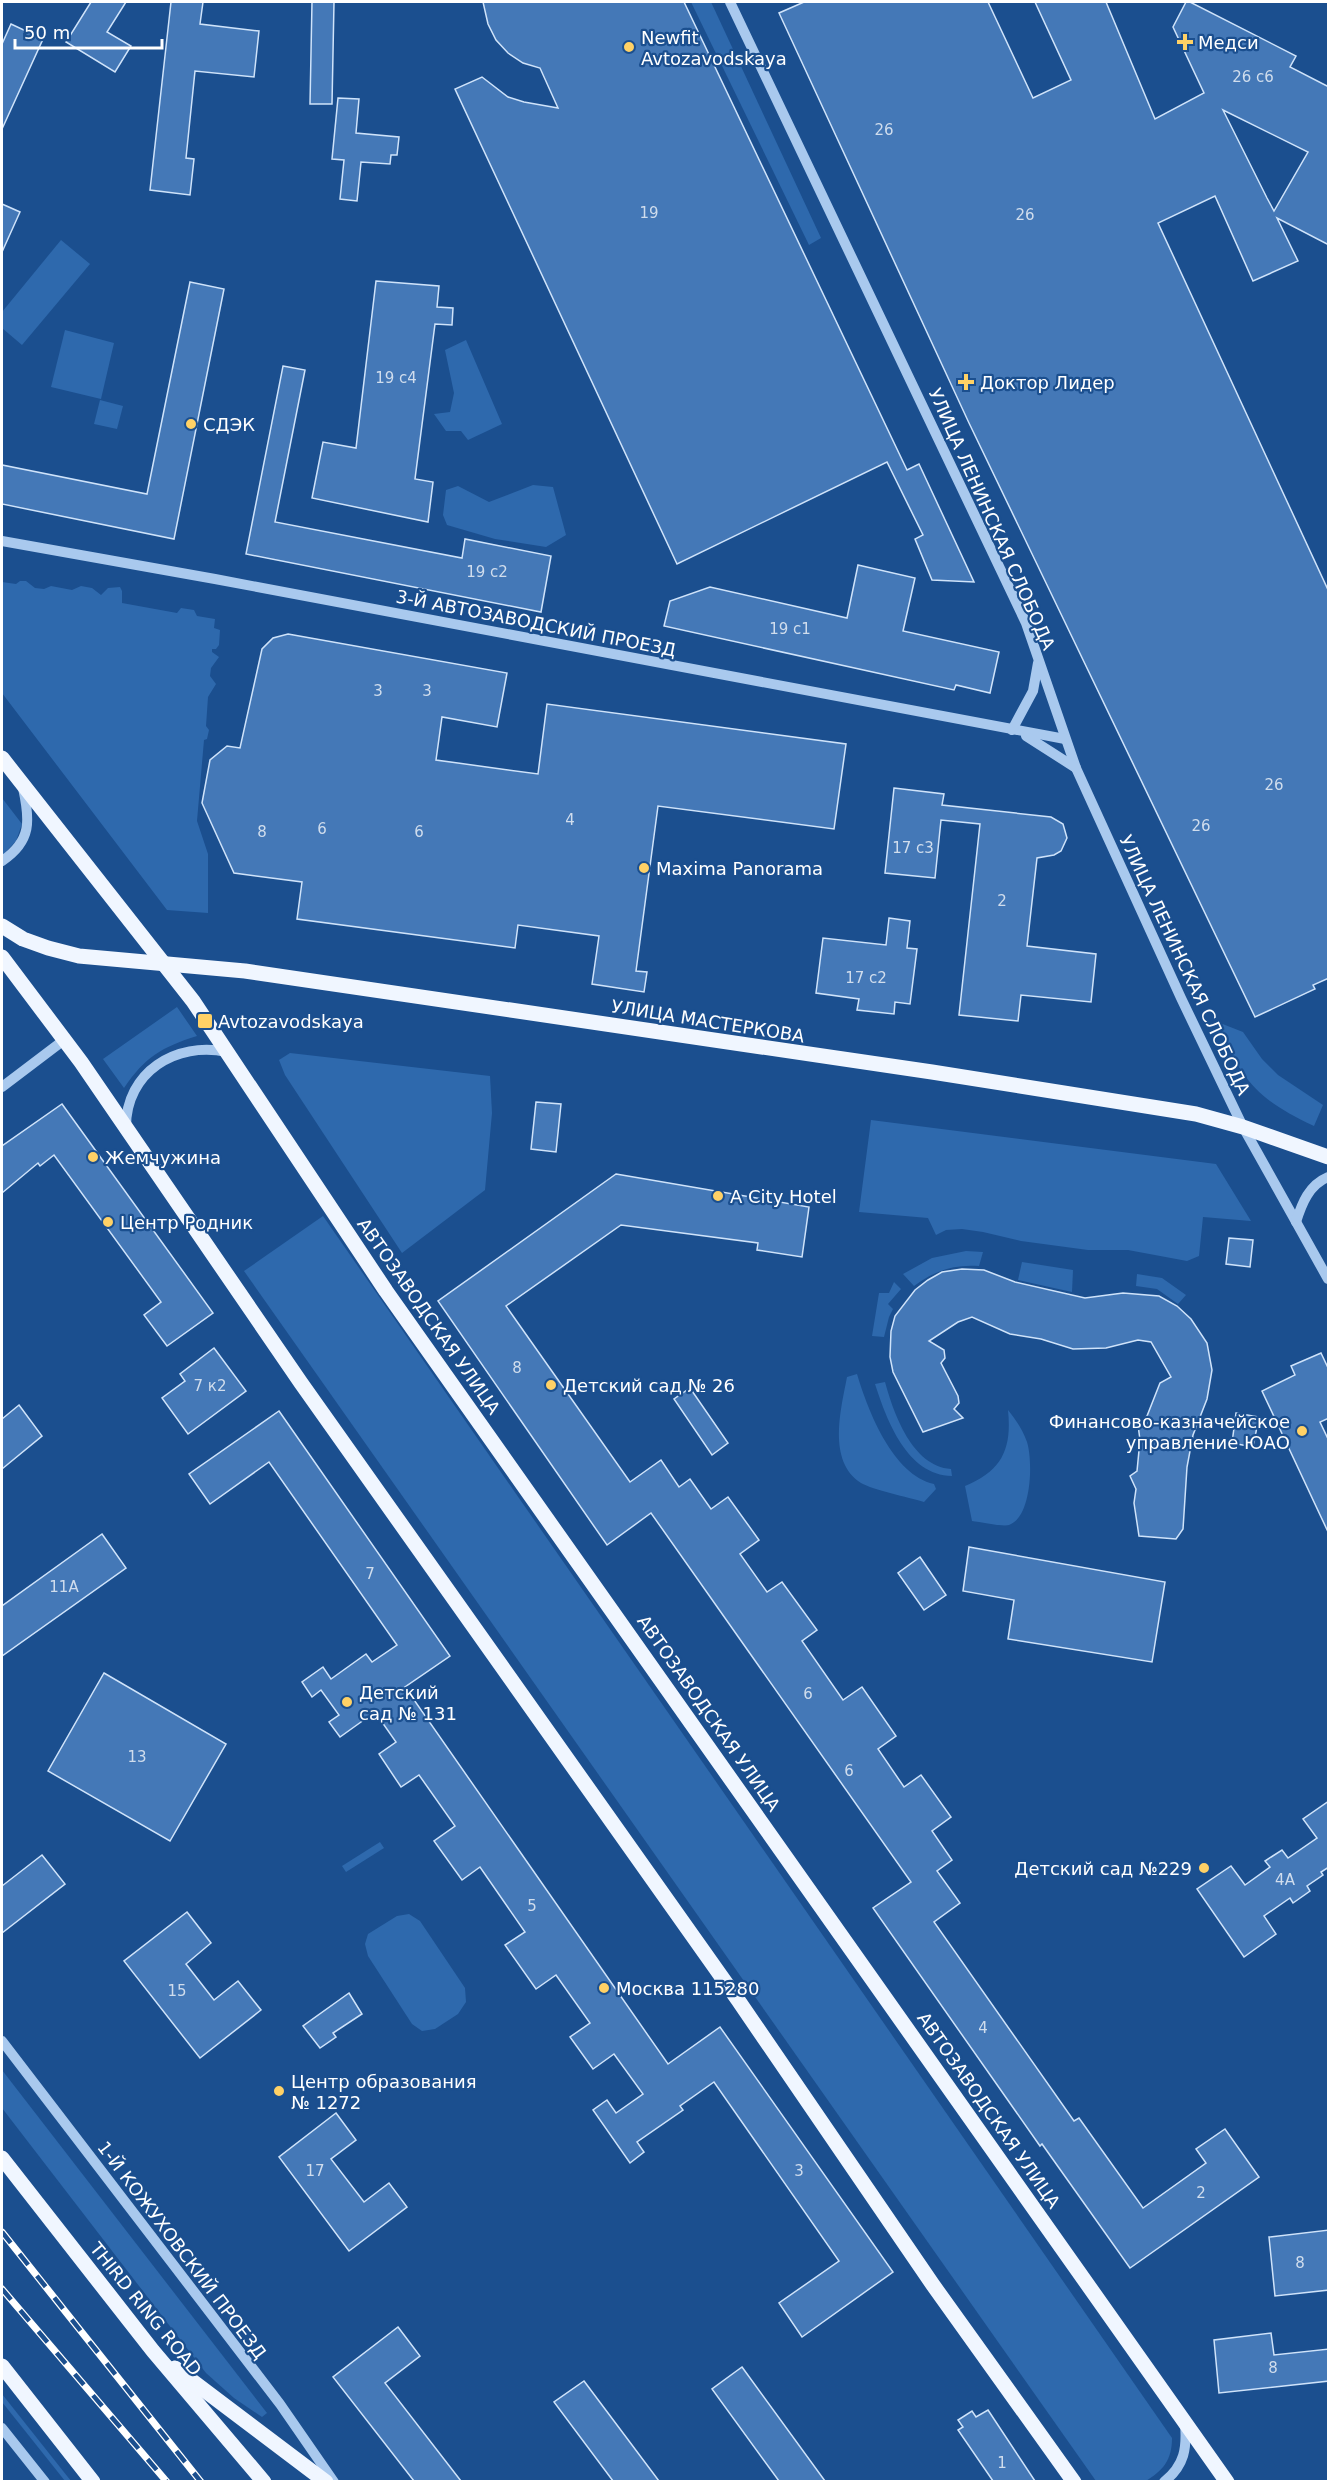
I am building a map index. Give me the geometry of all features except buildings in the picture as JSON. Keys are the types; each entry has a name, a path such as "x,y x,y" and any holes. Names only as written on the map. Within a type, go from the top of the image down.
{"main road":[{"name":"АВТОЗАВОДСКАЯ УЛИЦА","path":"2,758 164,963 227,1052 386,1291 1227,2481"},
{"name":"УЛИЦА МАСТЕРКОВА","path":"2,926 23,939 79,956 245,971 932,1072 1196,1114 1243,1127 1329,1157"},
{"path":"2,957 126,1127 301,1383 728,1985 933,2284 1074,2481"},
{"name":"THIRD RING ROAD","path":"2,2158 153,2351 264,2481"},
{"path":"153,2351 326,2481"},
{"path":"2,2366 93,2481"}],"street":[{"name":"УЛИЦА ЛЕНИНСКАЯ СЛОБОДА","path":"730,2 1002,572 1037,654 1076,768 1181,998 1243,1127 1329,1279"},
{"name":"3-Й АВТОЗАВОДСКИЙ ПРОЕЗД","path":"2,541 247,585 1065,740"},
{"path":"1037,654 1037,676 1033,691 1012,730 1041,744 1076,768"},
{"path":"2,861 14,853 26,834 27,810 22,784"},
{"path":"2,1087 64,1040"},
{"path":"126,1127 126,1109 131,1095 141,1079 152,1068 163,1060 183,1053 215,1050 227,1052"},
{"path":"1296,1222 1303,1201 1317,1182 1329,1177"},
{"name":"1-Й КОЖУХОВСКИЙ ПРОЕЗД","path":"2,2041 280,2404 333,2481"},
{"path":"1164,2481 1184,2458 1185,2420"},
{"path":"2,2428 41,2479"}],"shaded area":[{"path":"691,2 711,2 821,238 809,245"},
{"path":"61,240 90,264 22,345 2,328 2,312"},
{"path":"65,330 114,343 101,399 51,387"},
{"path":"466,340 502,424 468,440 461,431 446,431 434,414 450,412 454,393 445,350"},
{"path":"100,400 123,406 117,429 94,424"},
{"path":"533,485 553,487 566,535 546,547 495,539 447,525 443,515 446,490 458,486 489,502"},
{"path":"26,581 35,588 44,589 51,586 72,590 81,586 92,588 101,595 108,588 120,587 122,603 177,613 181,608 194,610 197,616 215,619 214,628 220,630 219,645 216,649 212,649 212,652 219,657 211,668 210,676 216,684 208,697 206,726 209,730 207,739 204,740 197,821 208,854 208,913 167,910 2,693 2,582 16,584"},
{"path":"2,798 22,824 16,841 2,856"},
{"path":"177,1007 197,1036 155,1054 139,1068 124,1088 103,1059"},
{"path":"1220,1023 1243,1032 1262,1059 1278,1075 1323,1105 1314,1126 1277,1106 1253,1086 1215,1024"},
{"path":"290,1053 490,1076 492,1113 485,1190 402,1253 285,1075 279,1060"},
{"path":"871,1120 1216,1164 1251,1221 1203,1217 1199,1256 1187,1261 1128,1250 1088,1250 1021,1241 962,1229 946,1230 936,1235 928,1218 859,1212"},
{"path":"323,1216 1172,2438 1168,2459 1151,2478 1144,2482 1096,2481 244,1271"},
{"path":"966,1251 983,1252 979,1266 961,1266 945,1270 929,1276 914,1286 903,1274 932,1258"},
{"path":"1022,1262 1073,1270 1072,1292 1018,1280"},
{"path":"1137,1274 1162,1278 1186,1295 1178,1304 1157,1289 1136,1286"},
{"path":"894,1282 901,1289 888,1304 893,1309 884,1337 872,1336 879,1293 889,1293"},
{"path":"857,1374 868,1406 884,1440 906,1468 919,1478 934,1484 936,1489 924,1502 866,1486 850,1473 844,1462 839,1434 842,1404 847,1377"},
{"path":"885,1382 900,1423 915,1449 937,1466 951,1469 952,1476 936,1473 923,1466 901,1444 886,1414 875,1384"},
{"path":"1008,1410 1023,1433 1029,1451 1030,1475 1026,1500 1017,1520 1009,1525 972,1521 965,1486 988,1473 1002,1457 1008,1436"},
{"path":"380,1842 384,1848 346,1872 342,1866"},
{"path":"409,1914 420,1921 465,1988 466,2002 458,2014 435,2029 422,2031 412,2024 368,1956 365,1944 368,1934 397,1916"},
{"path":"2,2070 267,2413 262,2417 234,2398 206,2373 2,2108"},
{"path":"2,2394 71,2481 65,2481 2,2402"}],"railway":[{"path":"2,2232 201,2482"},
{"path":"2,2289 167,2482"}],"place":[{"name":"Медси","path":"1185,42"},
{"name":"Newfit Avtozavodskaya","path":"629,47"},
{"name":"Доктор Лидер","path":"966,382"},
{"name":"СДЭК","path":"191,424"},
{"name":"Maxima Panorama","path":"644,868"},
{"name":"Avtozavodskaya","path":"205,1021"},
{"name":"Жемчужина","path":"93,1157"},
{"name":"A City Hotel","path":"718,1196"},
{"name":"Центр Родник","path":"108,1222"},
{"name":"Детский сад № 26","path":"551,1385"},
{"name":"Финансово-казначейское управление ЮАО","path":"1302,1431"},
{"name":"Детский сад № 131","path":"347,1702"},
{"name":"Детский сад №229","path":"1204,1868"},
{"name":"Москва 115280","path":"604,1988"},
{"name":"Центр образования № 1272","path":"279,2091"}]}
